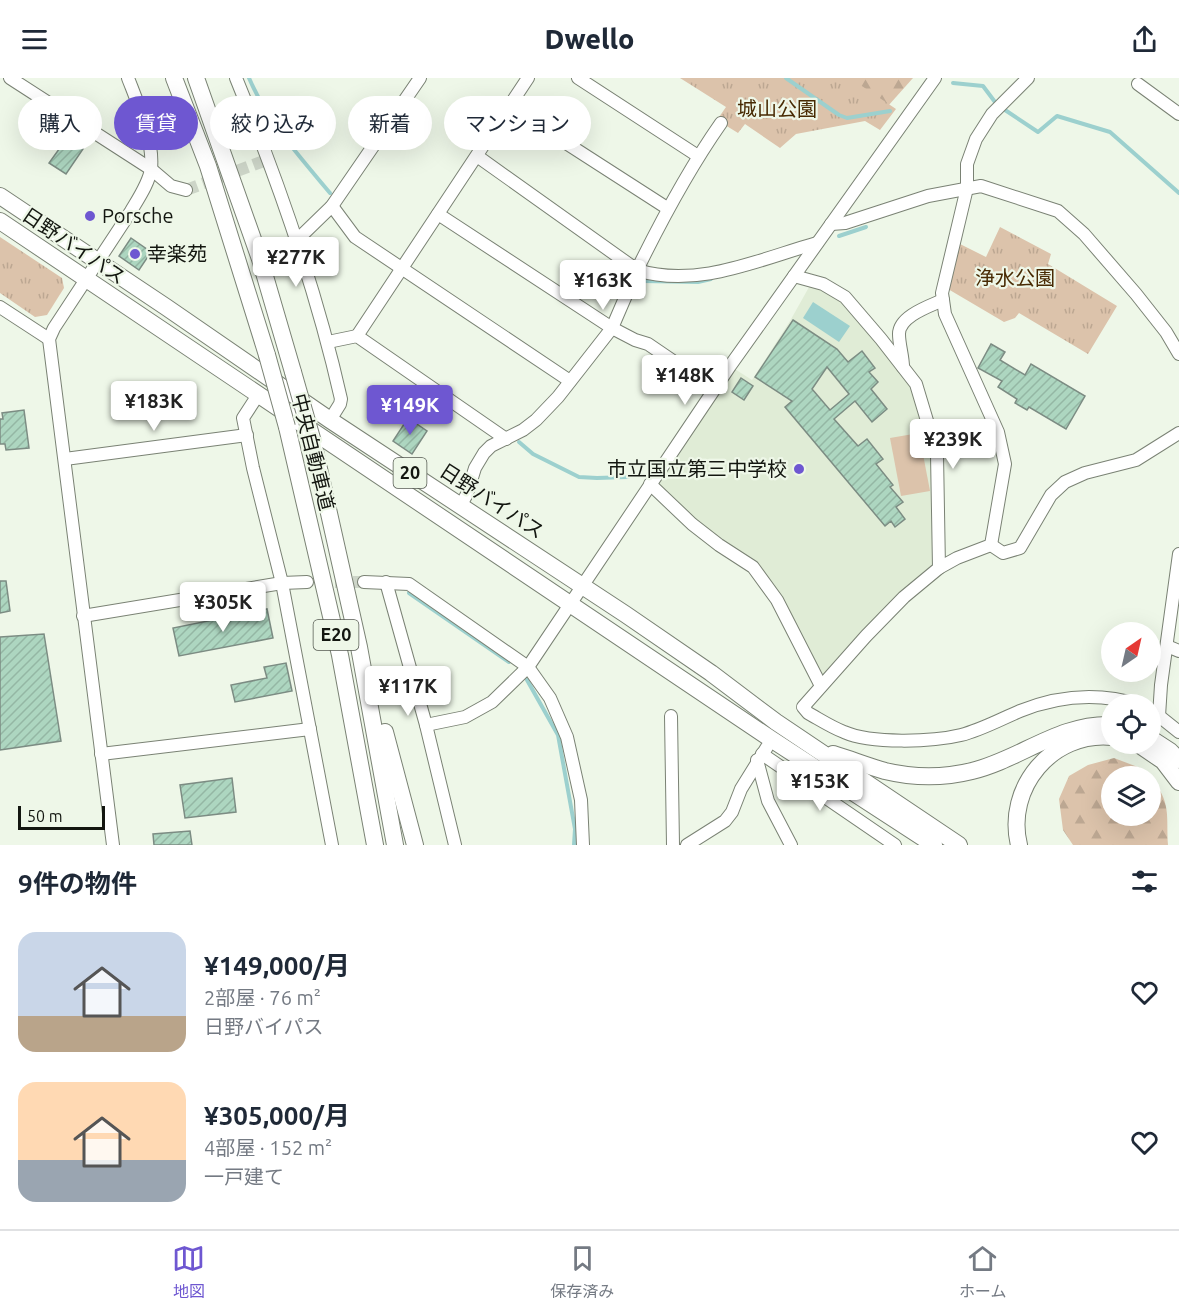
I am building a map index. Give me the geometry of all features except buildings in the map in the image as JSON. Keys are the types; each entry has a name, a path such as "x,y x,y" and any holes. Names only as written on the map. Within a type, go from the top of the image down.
{"highway":[{"name":"中央自動車道","path":"174,78 208,166 267,355 287,428 340,655 375,845"},
{"name":"中央自動車道","path":"196,78 260,259 313,442 359,647 395,845"},
{"name":"日野バイパス","path":"0,196 99,261 330,420 582,586 959,845"},
{"name":"日野バイパス","path":"0,221 570,603 764,751 934,845"},
{"path":"359,647 415,845"},
{"path":"820,751 901,774 955,775 992,764 1059,734 1101,725"},
{"path":"1018,845 1016,826 1020,797 1038,765 1054,752 1073,742 1101,737"},
{"path":"1161,745 1179,760"},
{"path":"1153,754 1163,761 1179,782"}],"street":[{"path":"10,78 151,169 171,186 186,190"},
{"path":"113,845 49,339 142,191 151,169 148,135 128,78"},
{"path":"236,78 273,169 328,342 341,399 330,420"},
{"path":"297,240 332,206 420,78"},
{"path":"516,96 528,78"},
{"path":"578,78 698,156"},
{"path":"426,725 465,717 492,702 528,667 714,389 935,78"},
{"path":"991,545 1005,464 998,432 945,314 942,293 967,188 967,164 976,139 992,114 1028,78"},
{"path":"1138,84 1179,114"},
{"path":"461,505 480,460 491,446 523,430 536,420 558,397 612,328 667,208 721,123"},
{"path":"328,342 357,336 481,150"},
{"path":"578,150 667,208"},
{"path":"477,156 637,270 655,276 698,276 817,243"},
{"path":"831,224 845,224 928,196 981,186 1058,211 1084,234 1114,268 1166,332 1179,354"},
{"path":"332,206 355,237 570,381"},
{"path":"438,214 612,328 648,344 714,389"},
{"path":"794,276 823,284 845,297 916,384 938,454 939,568"},
{"path":"903,367 899,332 902,324 943,300"},
{"path":"0,307 49,339"},
{"path":"357,336 506,439"},
{"path":"258,395 243,418 282,583 332,845"},
{"path":"991,545 1003,553 1020,548 1051,495 1065,482 1085,473 1136,460 1179,433"},
{"path":"65,459 247,435"},
{"path":"650,484 692,524 753,567 777,600 821,686"},
{"path":"991,545 957,558 939,568 904,597 803,707 845,733 895,740 933,740 962,735 1037,704 1074,697 1101,697"},
{"path":"1160,694 1173,648 1179,554"},
{"path":"83,616 282,583 307,582"},
{"path":"364,582 409,584 528,667 550,698 567,736 581,800 583,845"},
{"path":"387,582 426,725 455,845"},
{"path":"671,716 673,845"},
{"path":"1161,718 1176,728"},
{"path":"101,754 310,729"},
{"path":"687,845 725,821 764,751"},
{"path":"764,751 768,801 791,845"},
{"path":"764,751 895,845"}],"shaded area":[{"name":"市立国立第三中学校","path":"813,280 845,297 916,384 937,454 939,568 821,686 753,567 650,484 730,366 752,380"}],"green space":[{"name":"城山公園","path":"680,78 850,78 896,109 880,130 865,121 796,134 780,148 745,124 738,133 717,120 726,107"},
{"path":"770,78 913,78 888,106"},
{"name":"浄水公園","path":"1000,227 1051,254 1048,264 1117,306 1088,354 1019,313 1015,318 1004,322 948,289 958,243 986,257"},
{"path":"0,237 62,278 64,288 47,315 35,317 0,293"},
{"path":"919,433 930,491 901,496 890,438"},
{"path":"1114,758 1135,766 1101,766 1101,826 1161,826 1161,792 1165,802 1168,845 1073,845 1063,830 1059,799 1069,776 1088,765"}],"water":[{"path":"813,302 850,326 839,342 803,318"}],"waterway":[{"path":"249,78 275,124 330,193"},
{"path":"786,78 839,115 847,118 890,111"},
{"path":"953,83 983,86 995,102"},
{"path":"1005,110 1038,132 1057,116 1110,132 1179,193"},
{"path":"839,236 866,227"},
{"path":"643,281 698,282 711,279"},
{"path":"519,442 533,454 579,477 628,477"},
{"path":"409,593 509,662"},
{"path":"527,680 558,735 575,829 574,845"}],"tunnel":[{"path":"186,190 269,159"},
{"path":"317,582 364,582"}],"place":[{"name":"Porsche","path":"90,216"},
{"name":"幸楽苑","path":"135,254"},
{"name":"市立国立第三中学校","path":"799,469"}]}
